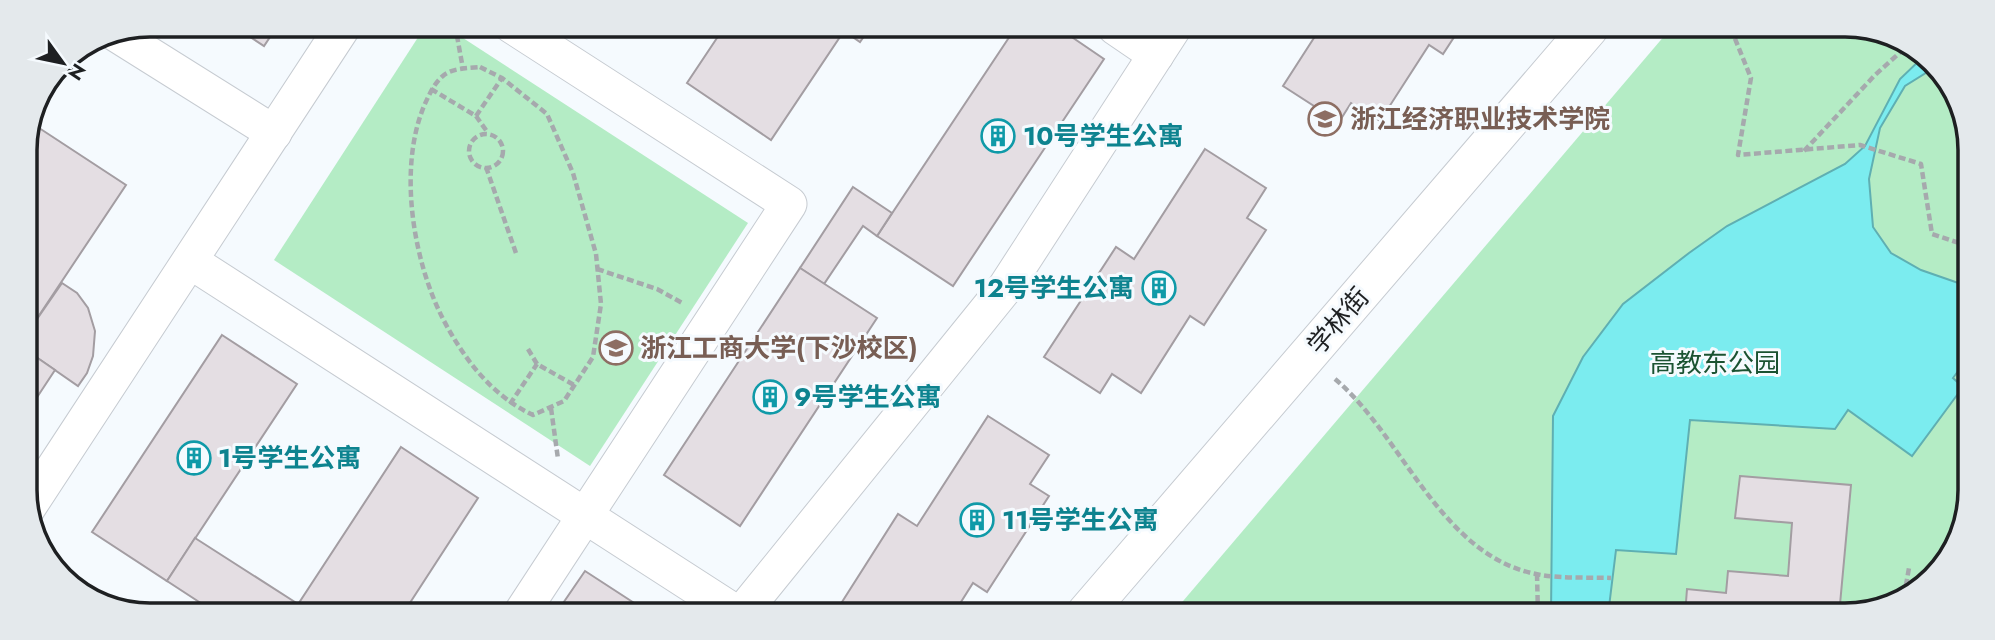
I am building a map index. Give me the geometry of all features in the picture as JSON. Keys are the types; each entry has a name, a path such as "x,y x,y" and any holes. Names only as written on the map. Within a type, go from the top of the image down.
{"main road":[{"name":"学林街","path":"1095,603 1581,37"}],"street":[{"path":"37,493 336,37"},
{"path":"528,603 789,204 530,37"},
{"path":"126,40 274,134"},
{"path":"750,603 1005,288 1165,41"},
{"path":"190,261 721,603"}],"path":[{"path":"457,37 463,69"},
{"path":"1734,37 1751,78 1738,155 1860,145 1921,164 1932,234 1958,243"},
{"path":"1804,151 1901,52"},
{"path":"480,67 502,78 547,114 573,173 597,269 601,304 593,357 564,401 533,415 510,404 475,371 443,319 424,272 413,212 409,162 416,125 431,89 445,74 463,69 480,67"},
{"path":"476,116 502,78"},
{"path":"431,89 476,116 488,134 501,143 502,154 497,163 486,167 476,164 470,150 474,140 488,134"},
{"path":"486,167 517,256"},
{"path":"597,269 657,289 712,321"},
{"path":"528,349 537,364 575,385"},
{"path":"1307,356 1356,397 1448,520 1500,562 1537,574 1611,579"},
{"path":"510,404 537,364"},
{"path":"1906,585 1909,568"},
{"path":"1537,574 1538,603"}],"green space":[{"path":"418,37 461,37 748,223 590,466 274,260"},
{"name":"高教东公园","path":"1663,37 1860,38 1888,45 1902,52 1935,81 1952,114 1958,150 1958,490 1950,533 1939,553 1920,575 1902,588 1888,595 1852,603 1181,603"}],"water":[{"path":"1917,63 1927,72 1905,86 1880,128 1869,179 1873,227 1891,253 1921,270 1958,283 1958,371 1953,378 1958,382 1958,394 1912,456 1848,410 1835,429 1690,420 1676,554 1616,550 1609,603 1551,603 1553,416 1583,357 1623,304 1689,253 1727,226 1845,164 1865,146 1900,79"}],"building":[{"path":"250,37 270,37 264,46"},
{"path":"718,37 840,37 771,140 687,83"},
{"name":"10号学生公寓","path":"1009,37 1072,37 1104,59 953,286 877,236"},
{"path":"1315,37 1454,37 1443,54 1429,45 1380,121 1351,103 1339,122 1283,86"},
{"path":"40,128 126,185 37,318 37,143"},
{"name":"12号学生公寓","path":"1205,149 1266,188 1247,218 1266,230 1204,325 1190,316 1141,393 1112,374 1100,393 1044,357 1116,247 1134,259"},
{"path":"853,187 892,213 877,236 863,226 824,284 800,268"},
{"name":"9号学生公寓","path":"800,268 877,318 740,526 664,475"},
{"path":"62,283 77,293 88,308 95,331 93,356 87,373 78,386 37,358 37,319"},
{"name":"1号学生公寓","path":"222,335 297,384 167,581 92,532"},
{"path":"37,358 55,370 37,397"},
{"name":"11号学生公寓","path":"988,416 1049,455 1030,484 1049,496 987,592 973,583 960,603 841,603 898,514 917,526"},
{"path":"401,447 478,498 410,603 299,603"},
{"path":"1740,476 1851,485 1840,603 1686,603 1687,589 1726,593 1728,571 1788,576 1792,523 1735,518"},
{"path":"195,538 296,603 201,603 167,581"},
{"path":"585,571 634,603 563,603"}],"place":[{"name":"浙江经济职业技术学院","path":"1325,119"},
{"name":"10号学生公寓","path":"998,136"},
{"name":"12号学生公寓","path":"1159,288"},
{"name":"浙江工商大学(下沙校区)","path":"616,348"},
{"name":"9号学生公寓","path":"770,397"},
{"name":"1号学生公寓","path":"194,458"},
{"name":"11号学生公寓","path":"977,520"}]}
